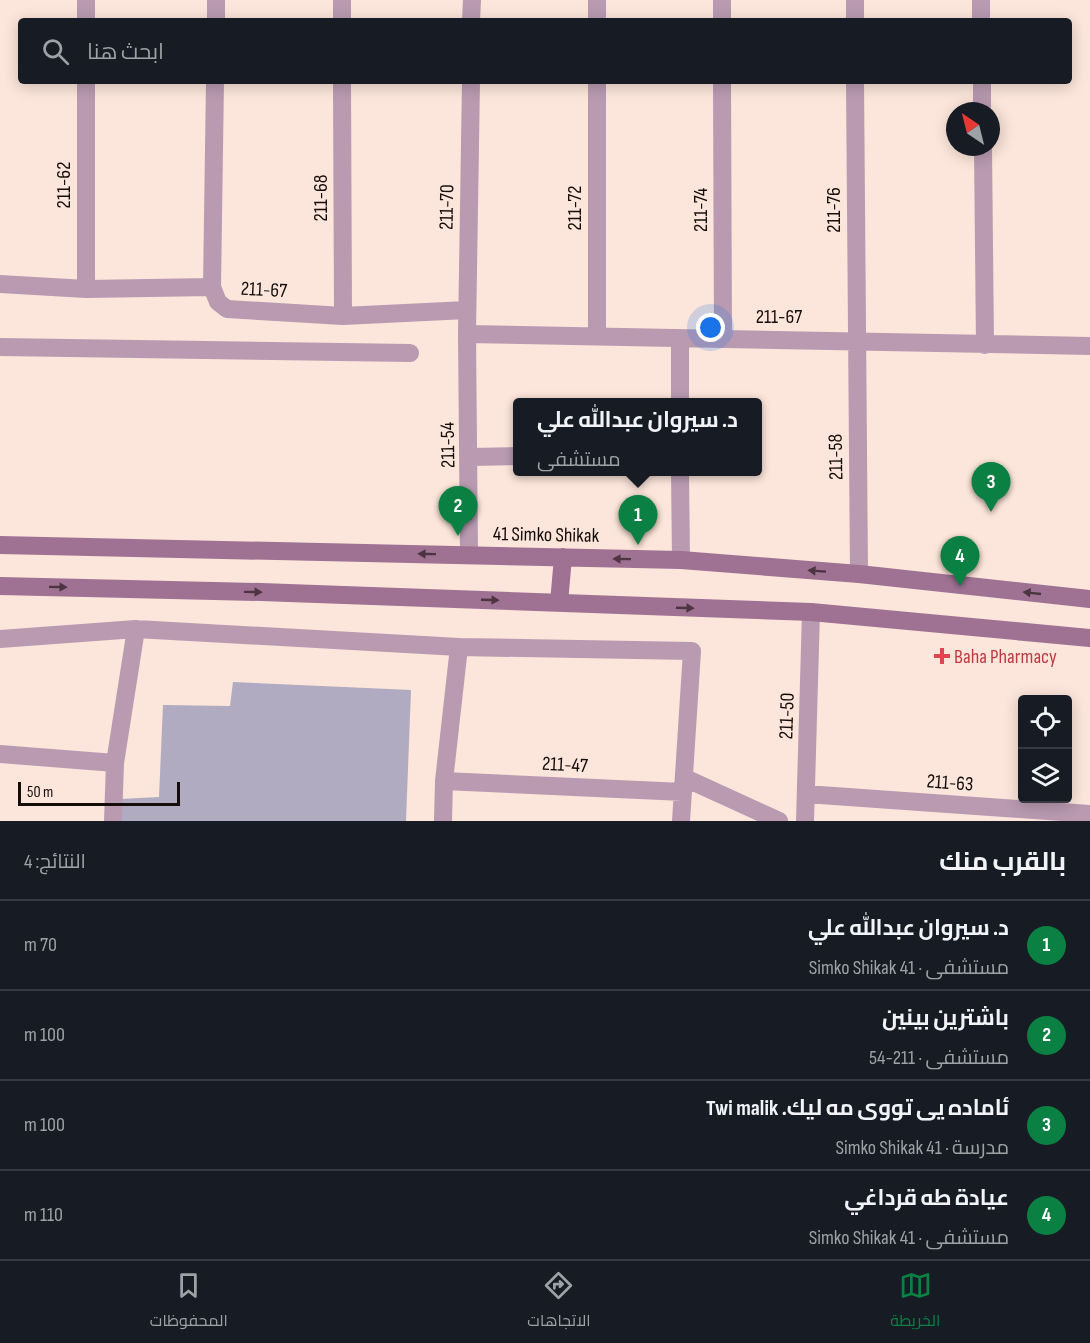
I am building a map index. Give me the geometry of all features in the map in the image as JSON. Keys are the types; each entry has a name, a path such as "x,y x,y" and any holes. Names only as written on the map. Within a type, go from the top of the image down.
{"main road":[{"name":"41 Simko Shikak","path":"0,545 681,560 860,574 1090,599"},
{"path":"559,603 563,557"},
{"path":"0,586 261,592 811,612 1090,638"}],"street":[{"path":"86,0 86,18"},
{"path":"216,0 216,18"},
{"path":"342,0 342,18"},
{"path":"471,18 472,0"},
{"path":"597,0 597,18"},
{"path":"722,0 722,18"},
{"path":"855,0 855,18"},
{"path":"981,0 981,18"},
{"name":"211-62","path":"86,84 86,289"},
{"path":"212,287 215,84"},
{"name":"211-68","path":"342,84 343,316"},
{"name":"211-70","path":"467,334 471,84"},
{"name":"211-72","path":"597,84 597,335"},
{"name":"211-74","path":"722,84 723,338"},
{"name":"211-76","path":"855,84 856,339"},
{"path":"982,84 982,102"},
{"path":"982,156 985,345"},
{"name":"211-67","path":"0,284 86,289 212,287 218,302 227,309 343,316 467,310"},
{"name":"211-67","path":"467,334 597,335 680,340 856,339 985,345 1090,346"},
{"name":"211-54","path":"467,334 470,555"},
{"name":"211-58","path":"856,339 860,574"},
{"path":"680,340 680,398"},
{"path":"0,347 410,353"},
{"path":"470,457 513,456"},
{"path":"680,476 681,560"},
{"name":"211-50","path":"805,821 811,612"},
{"path":"0,639 136,629 459,647 692,651 681,821"},
{"path":"113,821 115,763 136,629"},
{"path":"443,821 444,781 459,647"},
{"path":"0,754 115,763"},
{"name":"211-47","path":"444,781 684,785"},
{"path":"684,785 779,821"},
{"name":"211-63","path":"806,794 1090,814"}],"building":[{"path":"233,682 411,690 406,821 119,821 120,799 159,797 163,705 230,706"}],"place":[{"name":"ئاماده يى تووى مه ليك. Twi malik","path":"991,512"},
{"name":"باشترين بينين","path":"458,536"},
{"name":"د. سيروان عبدالله علي","path":"638,545"},
{"name":"عيادة طه قرداغي","path":"960,586"},
{"name":"Baha Pharmacy","path":"942,656"}]}
